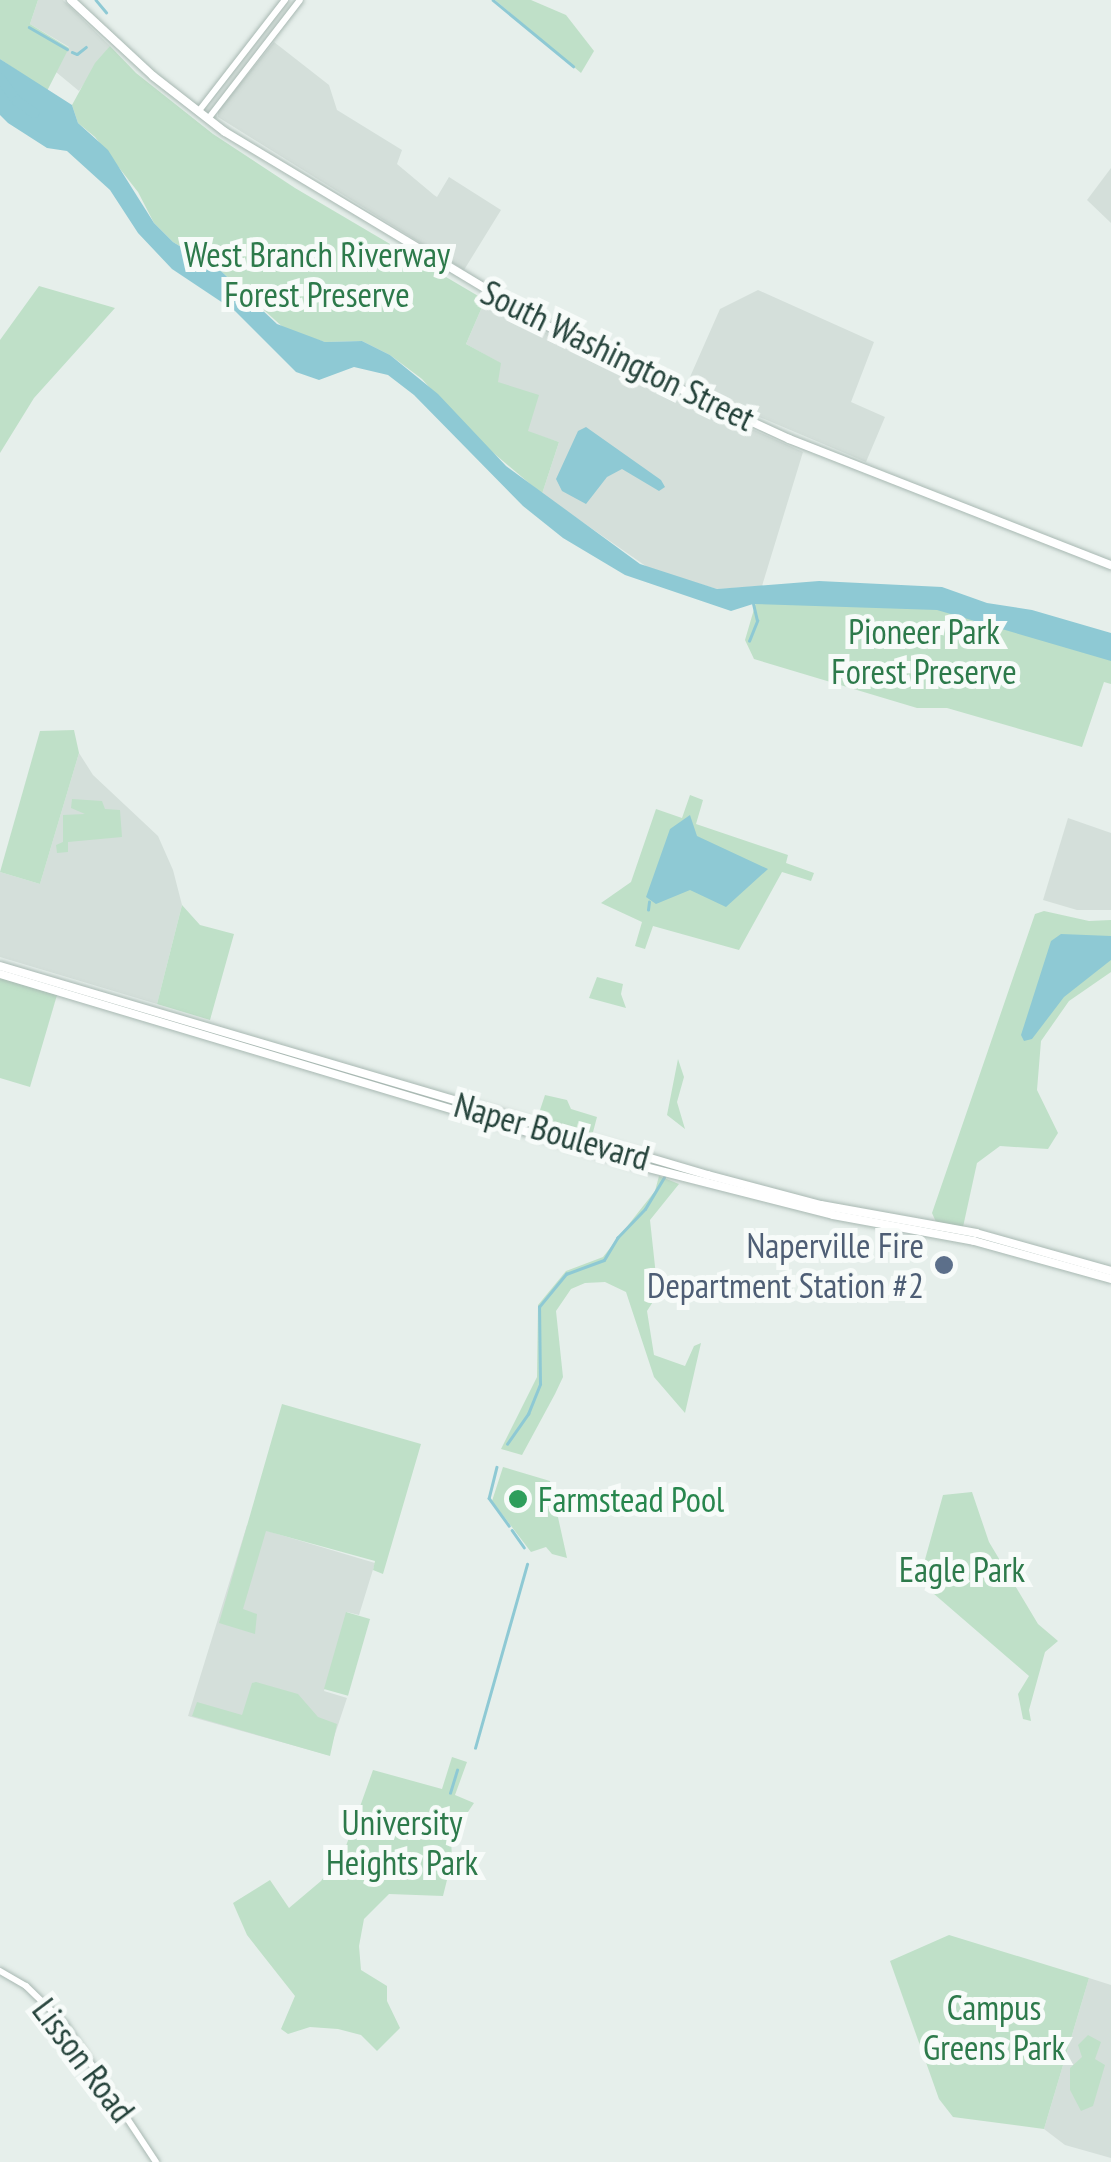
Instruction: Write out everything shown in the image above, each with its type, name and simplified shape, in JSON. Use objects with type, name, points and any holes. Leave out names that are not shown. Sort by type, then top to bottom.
[{"type":"main road","name":"South Washington Street","points":[[71,0],[208,119],[348,209],[585,347],[789,439],[1111,565]]},
{"type":"main road","name":"Naper Boulevard","points":[[0,966],[671,1166],[822,1205],[976,1233],[1111,1275]]},
{"type":"main road","name":"Naper Boulevard","points":[[0,974],[641,1166],[833,1215],[974,1241],[1111,1275]]},
{"type":"street","points":[[198,112],[285,0]]},
{"type":"street","points":[[208,119],[300,0]]},
{"type":"street","name":"Lisson Road","points":[[0,1971],[26,1986],[64,2023],[156,2162]]},
{"type":"shaded area","points":[[38,0],[63,0],[110,46],[79,91],[56,72],[69,47],[30,24]]},
{"type":"shaded area","points":[[274,42],[329,85],[337,110],[402,150],[397,164],[434,195],[437,197],[449,177],[501,210],[464,270],[218,117],[218,111]]},
{"type":"shaded area","points":[[1111,168],[1111,223],[1087,200]]},
{"type":"shaded area","points":[[758,290],[874,342],[851,402],[885,417],[866,462],[686,386],[720,309]]},
{"type":"shaded area","points":[[485,300],[587,355],[803,452],[762,586],[717,589],[650,569],[542,494],[559,442],[528,432],[497,380],[500,363],[466,344]]},
{"type":"shaded area","points":[[79,753],[93,775],[158,836],[173,870],[182,905],[157,1004],[0,957],[0,872],[40,884]]},
{"type":"shaded area","points":[[1068,818],[1111,833],[1111,910],[1077,910],[1043,900]]},
{"type":"shaded area","points":[[247,1525],[375,1563],[359,1615],[347,1612],[324,1691],[347,1698],[328,1755],[188,1716]]},
{"type":"shaded area","points":[[1089,1978],[1111,1985],[1111,2158],[1065,2145],[1044,2129]]},
{"type":"green space","points":[[0,0],[38,0],[30,24],[69,48],[47,91],[0,59]]},
{"type":"green space","points":[[495,0],[531,0],[566,15],[594,51],[581,73]]},
{"type":"green space","name":"West Branch Riverway Forest Preserve","points":[[110,46],[136,73],[213,134],[295,188],[485,300],[466,344],[501,363],[498,382],[539,395],[528,431],[559,442],[542,494],[470,433],[422,379],[390,355],[362,341],[325,342],[286,330],[222,272],[173,242],[154,223],[138,192],[95,137],[78,123],[72,105],[95,63]]},
{"type":"green space","points":[[39,286],[115,308],[34,398],[0,453],[0,340]]},
{"type":"green space","name":"Pioneer Park Forest Preserve","points":[[913,593],[1111,646],[1111,684],[1104,682],[1082,747],[947,708],[917,708],[754,659],[745,640],[757,599]]},
{"type":"green space","points":[[74,730],[79,753],[40,884],[0,872],[40,731]]},
{"type":"green space","points":[[690,795],[703,800],[696,824],[788,855],[786,863],[814,873],[811,881],[782,872],[739,950],[653,926],[645,949],[635,946],[642,922],[601,903],[631,882],[656,809],[682,818]]},
{"type":"green space","points":[[72,799],[102,801],[105,809],[120,810],[122,837],[68,842],[68,852],[57,853],[56,845],[63,842],[63,815],[85,814],[71,808]]},
{"type":"green space","points":[[182,905],[200,925],[234,934],[210,1020],[157,1004]]},
{"type":"green space","points":[[1044,911],[1089,921],[1111,920],[1111,972],[1069,1001],[1041,1041],[1037,1090],[1058,1133],[1048,1149],[1000,1146],[977,1163],[963,1227],[936,1222],[932,1213],[1035,914]]},
{"type":"green space","points":[[597,977],[623,984],[621,994],[626,1008],[589,998]]},
{"type":"green space","points":[[0,978],[57,995],[30,1087],[0,1078]]},
{"type":"green space","points":[[678,1059],[684,1077],[677,1102],[685,1129],[667,1115]]},
{"type":"green space","points":[[545,1095],[567,1100],[571,1109],[597,1117],[592,1136],[537,1119]]},
{"type":"green space","points":[[659,1176],[679,1184],[650,1220],[658,1294],[647,1311],[654,1355],[685,1366],[694,1346],[701,1343],[685,1413],[654,1377],[626,1292],[605,1282],[585,1283],[571,1289],[556,1311],[563,1377],[555,1394],[522,1455],[501,1449],[537,1377],[538,1305],[566,1271],[603,1257],[655,1191]]},
{"type":"green space","points":[[282,1404],[421,1444],[383,1574],[373,1570],[375,1561],[266,1531],[243,1609],[257,1614],[255,1634],[219,1623]]},
{"type":"green space","points":[[503,1467],[550,1481],[567,1558],[552,1554],[546,1547],[531,1552],[492,1501]]},
{"type":"green space","name":"Eagle Park","points":[[972,1492],[989,1542],[1038,1624],[1058,1641],[1045,1652],[1029,1710],[1031,1721],[1023,1719],[1018,1694],[1029,1676],[919,1581],[943,1495]]},
{"type":"green space","points":[[346,1612],[370,1619],[348,1696],[324,1689]]},
{"type":"green space","points":[[252,1683],[298,1694],[318,1717],[337,1724],[330,1756],[192,1716],[197,1702],[242,1715]]},
{"type":"green space","name":"University Heights Park","points":[[452,1757],[467,1762],[455,1795],[474,1803],[451,1837],[452,1860],[443,1896],[389,1894],[364,1919],[359,1946],[361,1970],[387,1986],[387,2001],[400,2028],[377,2051],[361,2035],[338,2029],[310,2027],[288,2034],[281,2029],[295,1996],[247,1935],[233,1903],[270,1880],[289,1908],[321,1881],[346,1846],[373,1770],[442,1789]]},
{"type":"green space","name":"Campus Greens Park","points":[[949,1935],[1089,1978],[1044,2129],[953,2117],[939,2099],[890,1961]]},
{"type":"green space","points":[[1088,2035],[1101,2042],[1095,2059],[1105,2065],[1093,2106],[1081,2111],[1070,2090],[1070,2068],[1082,2057],[1078,2045]]},
{"type":"water","points":[[0,59],[72,105],[78,123],[108,150],[154,223],[173,242],[222,272],[277,324],[325,342],[362,341],[390,355],[438,394],[506,466],[640,564],[717,589],[819,581],[942,587],[987,603],[1032,610],[1111,633],[1111,661],[937,610],[753,604],[731,611],[625,575],[563,538],[523,506],[414,395],[388,375],[354,367],[319,380],[296,372],[235,311],[172,269],[138,233],[110,190],[67,151],[47,148],[0,115]]},
{"type":"water","points":[[586,427],[661,480],[665,487],[659,491],[622,469],[607,477],[586,504],[562,491],[556,479],[578,431]]},
{"type":"water","points":[[690,815],[697,836],[768,869],[726,907],[690,890],[656,904],[646,897],[670,829]]},
{"type":"water","points":[[1061,934],[1111,936],[1111,960],[1064,997],[1032,1039],[1024,1041],[1021,1035],[1051,941]]},
{"type":"waterway","points":[[96,0],[106,12]]},
{"type":"waterway","points":[[493,0],[573,66]]},
{"type":"waterway","points":[[29,27],[67,49]]},
{"type":"waterway","points":[[72,52],[77,54],[86,47]]},
{"type":"waterway","points":[[0,78],[17,101],[34,113]]},
{"type":"waterway","points":[[749,641],[757,621],[753,604]]},
{"type":"waterway","points":[[648,910],[649,902]]},
{"type":"waterway","points":[[507,1444],[528,1414],[540,1384],[539,1307],[566,1274],[604,1260],[617,1238],[645,1209],[664,1177]]},
{"type":"waterway","points":[[497,1467],[489,1498],[509,1526]]},
{"type":"waterway","points":[[512,1530],[524,1547]]},
{"type":"waterway","points":[[475,1748],[527,1564]]},
{"type":"waterway","points":[[450,1793],[457,1770]]},
{"type":"place","name":"Naperville Fire Department Station #2","points":[[944,1265]]},
{"type":"place","name":"Farmstead Pool","points":[[518,1499]]}]
